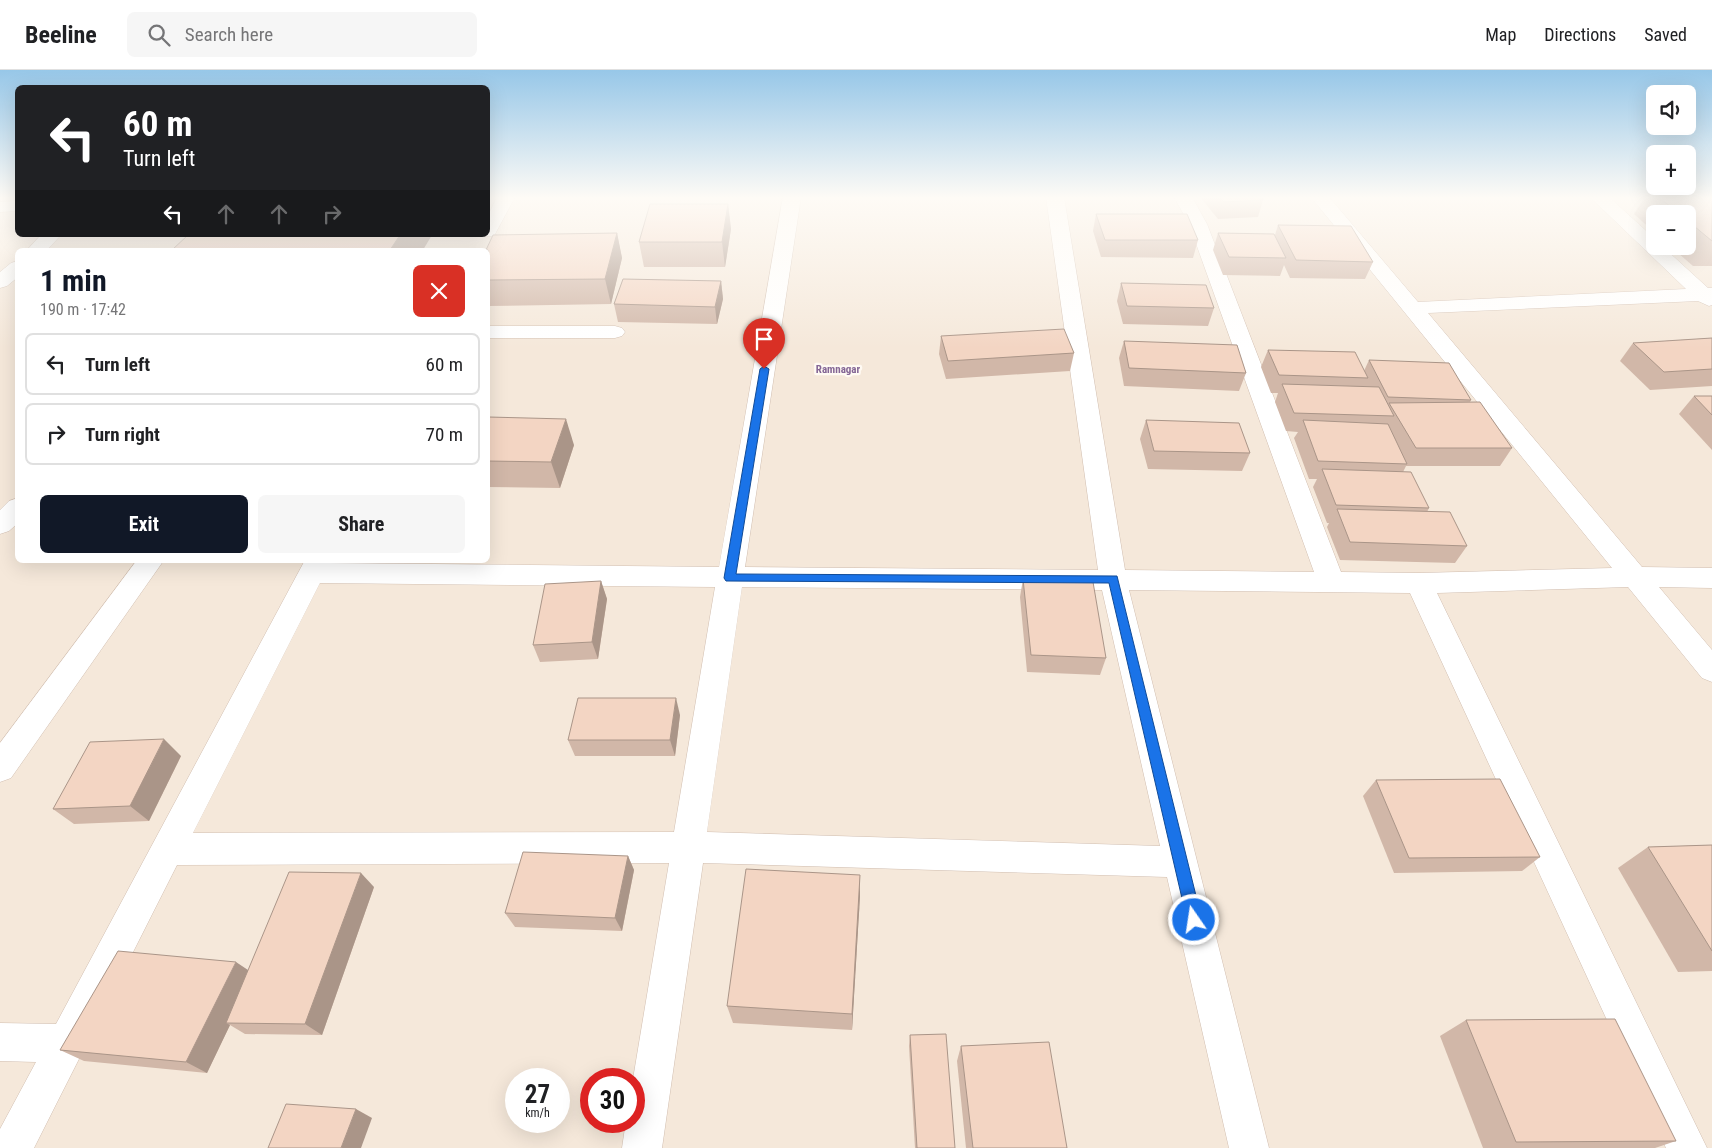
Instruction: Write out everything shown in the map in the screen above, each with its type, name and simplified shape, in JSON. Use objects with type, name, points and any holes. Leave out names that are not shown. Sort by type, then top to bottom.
[{"type":"street","points":[[642,1148],[730,578],[784,247]]},
{"type":"street","points":[[1063,247],[1114,579],[1249,1148]]},
{"type":"street","points":[[1207,247],[1331,582]]},
{"type":"street","points":[[1362,247],[1712,670]]},
{"type":"street","points":[[1654,247],[1709,297]]},
{"type":"street","points":[[0,260],[15,259]]},
{"type":"street","points":[[0,282],[15,270]]},
{"type":"street","points":[[1412,308],[1709,297]]},
{"type":"street","points":[[490,332],[615,332]]},
{"type":"street","points":[[0,525],[15,510]]},
{"type":"street","points":[[0,768],[149,563]]},
{"type":"street","points":[[12,1148],[315,566],[730,578],[1114,579],[1420,583],[1633,577],[1712,578]]},
{"type":"street","points":[[1420,583],[1687,1148]]},
{"type":"street","points":[[168,849],[688,847],[1181,862]]},
{"type":"street","points":[[0,1042],[67,1043]]},
{"type":"shaded area","points":[[0,247],[1646,247],[1646,255],[1696,255],[1696,247],[1712,247],[1712,1148],[0,1148]]},
{"type":"building","points":[[175,247],[392,247],[391,248]]},
{"type":"building","points":[[613,247],[605,279],[490,280],[490,248],[487,248]]},
{"type":"building","points":[[1225,247],[1281,247],[1286,258],[1229,257]]},
{"type":"building","points":[[1289,247],[1364,247],[1373,262],[1296,260]]},
{"type":"building","points":[[623,279],[721,281],[715,307],[614,304]]},
{"type":"building","points":[[1121,283],[1206,285],[1214,308],[1127,306]]},
{"type":"building","points":[[1064,329],[1074,353],[948,361],[941,336]]},
{"type":"building","points":[[1712,338],[1712,369],[1664,372],[1633,343]]},
{"type":"building","points":[[1124,341],[1237,345],[1246,373],[1129,368]]},
{"type":"building","points":[[1268,350],[1355,352],[1368,378],[1279,375]]},
{"type":"building","points":[[1369,360],[1449,363],[1471,400],[1388,397]]},
{"type":"building","points":[[1282,384],[1379,387],[1394,416],[1294,413]]},
{"type":"building","points":[[1694,396],[1712,396],[1712,415]]},
{"type":"building","points":[[1480,402],[1512,448],[1416,448],[1389,403]]},
{"type":"building","points":[[490,417],[566,419],[551,462],[490,461]]},
{"type":"building","points":[[1146,420],[1239,423],[1250,453],[1154,451]]},
{"type":"building","points":[[1303,420],[1388,424],[1407,464],[1318,461]]},
{"type":"building","points":[[1322,469],[1411,472],[1429,508],[1336,505]]},
{"type":"building","points":[[1337,509],[1450,512],[1467,546],[1350,542]]},
{"type":"building","points":[[1023,579],[1093,582],[1106,658],[1031,655]]},
{"type":"building","points":[[601,581],[592,642],[533,645],[545,584]]},
{"type":"building","points":[[578,698],[676,698],[670,740],[568,740]]},
{"type":"building","points":[[164,739],[130,806],[53,809],[90,742]]},
{"type":"building","points":[[1500,779],[1540,857],[1409,858],[1376,780]]},
{"type":"building","points":[[1712,845],[1712,951],[1648,847]]},
{"type":"building","points":[[523,852],[628,856],[615,918],[505,913]]},
{"type":"building","points":[[746,869],[860,875],[852,1014],[727,1006]]},
{"type":"building","points":[[289,872],[361,873],[305,1024],[226,1023]]},
{"type":"building","points":[[118,951],[236,962],[186,1062],[60,1050]]},
{"type":"building","points":[[1615,1019],[1676,1141],[1516,1142],[1466,1020]]},
{"type":"building","points":[[946,1034],[955,1148],[917,1148],[910,1035]]},
{"type":"building","points":[[1049,1042],[1067,1148],[973,1148],[961,1046]]},
{"type":"building","points":[[286,1104],[356,1109],[341,1148],[268,1148]]},
{"type":"district","name":"Ramnagar","points":[[838,369]]},
{"type":"route","points":[[764,369],[730,578],[1114,579],[1194,920]]}]
